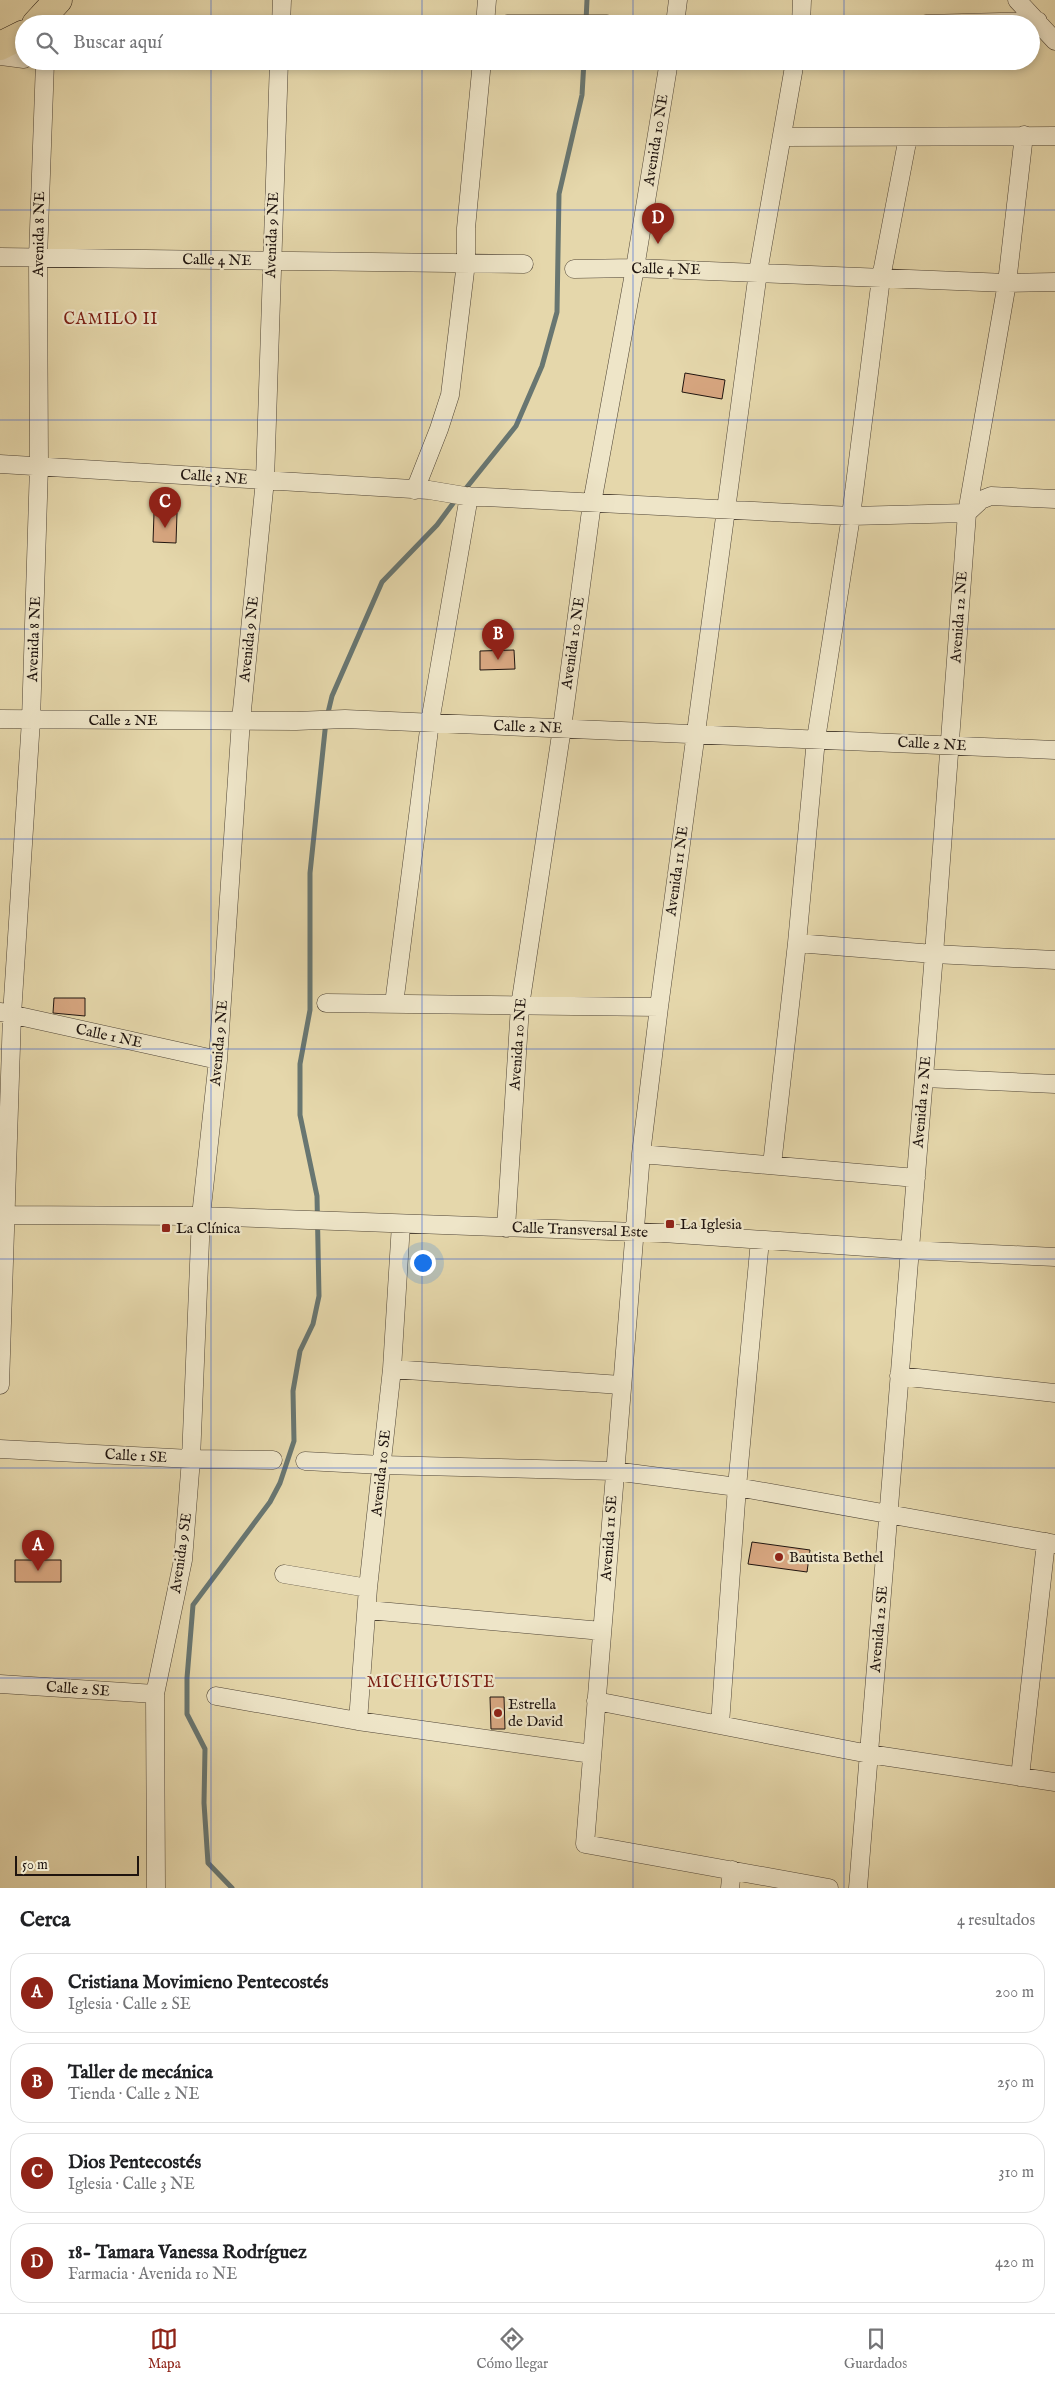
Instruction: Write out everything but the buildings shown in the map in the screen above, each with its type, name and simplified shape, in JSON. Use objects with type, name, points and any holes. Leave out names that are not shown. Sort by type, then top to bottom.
[{"type":"main road","points":[[44,15],[58,0]]},
{"type":"main road","points":[[0,46],[15,38]]},
{"type":"street","points":[[281,15],[282,0]]},
{"type":"street","points":[[486,15],[487,0]]},
{"type":"street","points":[[676,15],[678,0]]},
{"type":"street","points":[[801,15],[802,0]]},
{"type":"street","points":[[1017,0],[1032,15]]},
{"type":"street","points":[[1040,23],[1055,41]]},
{"type":"street","points":[[0,56],[15,58]]},
{"type":"street","name":"Avenida 8 NE","points":[[0,1385],[6,1013],[32,720],[39,466],[38,258],[45,70]]},
{"type":"street","name":"Avenida 9 NE","points":[[201,1216],[218,1060],[241,720],[265,480],[279,70]]},
{"type":"street","points":[[422,490],[450,395],[466,263],[466,228],[481,70]]},
{"type":"street","name":"Avenida 10 NE","points":[[506,1228],[520,1006],[562,728],[592,503],[635,268],[668,70]]},
{"type":"street","points":[[728,510],[758,272],[794,70]]},
{"type":"street","points":[[783,137],[908,137],[1024,134],[1055,136]]},
{"type":"street","name":"Avenida 12 NE","points":[[909,1250],[934,954],[967,512],[1007,283],[1024,134]]},
{"type":"street","points":[[772,1165],[797,943],[816,739],[851,516],[881,278],[908,137]]},
{"type":"street","name":"Calle 4 NE","points":[[0,257],[524,264]]},
{"type":"street","name":"Calle 4 NE","points":[[574,269],[635,268],[1007,283],[1055,282]]},
{"type":"street","name":"Calle 3 NE","points":[[0,464],[422,490],[467,496],[728,510],[851,516],[967,512]]},
{"type":"street","points":[[394,1004],[430,722],[467,496]]},
{"type":"street","points":[[967,512],[981,500],[990,496],[1055,499]]},
{"type":"street","name":"Avenida 11 NE","points":[[633,1232],[659,1007],[728,510]]},
{"type":"street","name":"Calle 2 NE","points":[[0,720],[296,721],[344,718],[1055,750]]},
{"type":"street","points":[[797,943],[934,954],[1055,960]]},
{"type":"street","points":[[326,1003],[659,1007]]},
{"type":"street","name":"Calle 1 NE","points":[[6,1013],[218,1060]]},
{"type":"street","points":[[924,1078],[1055,1084]]},
{"type":"street","points":[[641,1154],[916,1178]]},
{"type":"street","points":[[3,1216],[201,1216]]},
{"type":"street","name":"Calle Transversal Este","points":[[201,1216],[633,1232],[909,1250],[1055,1257]]},
{"type":"street","name":"Avenida 9 SE","points":[[156,1888],[155,1694],[183,1560],[191,1459],[201,1216]]},
{"type":"street","name":"Avenida 10 SE","points":[[358,1721],[368,1610],[368,1588],[392,1369],[402,1224]]},
{"type":"street","name":"Avenida 11 SE","points":[[633,1232],[585,1844],[732,1870]]},
{"type":"street","points":[[720,1724],[737,1486],[760,1240]]},
{"type":"street","name":"Avenida 12 SE","points":[[858,1888],[909,1250]]},
{"type":"street","points":[[392,1369],[621,1385]]},
{"type":"street","points":[[899,1376],[1055,1393]]},
{"type":"street","name":"Calle 1 SE","points":[[0,1449],[191,1459],[273,1460]]},
{"type":"street","points":[[305,1461],[382,1465],[614,1471],[737,1486],[1050,1543],[1020,1777]]},
{"type":"street","points":[[284,1574],[368,1588]]},
{"type":"street","points":[[368,1610],[602,1631]]},
{"type":"street","name":"Calle 2 SE","points":[[0,1684],[155,1694]]},
{"type":"street","points":[[216,1696],[358,1721],[592,1754]]},
{"type":"street","points":[[596,1701],[869,1754],[1055,1782]]},
{"type":"street","points":[[730,1888],[732,1870],[830,1888]]},
{"type":"waterway","points":[[586,15],[587,0]]},
{"type":"waterway","points":[[463,492],[516,426],[542,366],[557,312],[559,194],[582,95],[583,70]]},
{"type":"waterway","points":[[232,1888],[208,1863],[204,1803],[205,1749],[187,1714],[187,1678],[193,1605],[270,1502],[280,1483],[294,1441],[293,1391],[300,1351],[313,1324],[319,1296],[317,1196],[300,1115],[300,1064],[310,1010],[310,873],[326,721],[332,696],[382,582],[437,525],[457,498]]},
{"type":"place","name":"18- Tamara Vanessa Rodríguez","points":[[658,244]]},
{"type":"place","name":"Dios Pentecostés","points":[[165,528]]},
{"type":"place","name":"Taller de mecánica","points":[[498,660]]},
{"type":"place","name":"La Iglesia","points":[[670,1224]]},
{"type":"place","name":"La Clínica","points":[[166,1228]]},
{"type":"place","name":"Bautista Bethel","points":[[779,1557]]},
{"type":"place","name":"Cristiana Movimieno Pentecostés","points":[[38,1571]]},
{"type":"place","name":"Estrella de David","points":[[498,1713]]},
{"type":"district","name":"CAMILO II","points":[[111,320]]},
{"type":"district","name":"MICHIGUISTE","points":[[431,1683]]}]
